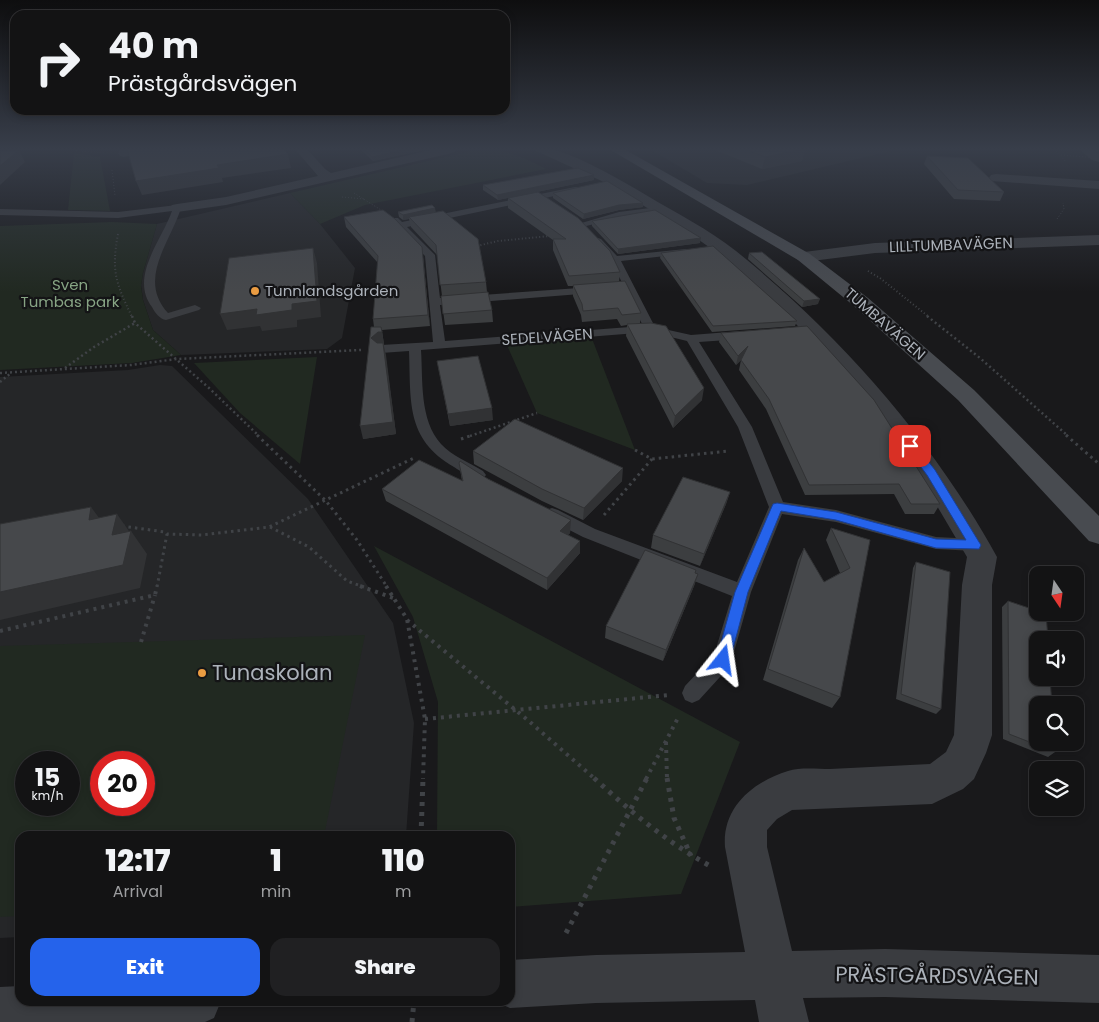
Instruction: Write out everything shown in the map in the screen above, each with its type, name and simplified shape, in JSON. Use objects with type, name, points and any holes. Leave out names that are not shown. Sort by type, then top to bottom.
[{"type":"main road","name":"TUMBAVÄGEN","points":[[699,197],[804,257],[861,302],[966,395],[1099,534]]},
{"type":"street","points":[[177,208],[245,197]]},
{"type":"street","points":[[635,197],[659,209],[704,249],[729,254],[803,330],[872,393],[931,473],[982,557],[977,585],[973,736],[967,757],[952,776],[932,784],[790,790],[772,798],[754,814],[746,831],[747,852],[754,888],[784,1022]]},
{"type":"street","name":"LILLTUMBAVÄGEN","points":[[804,257],[875,248],[1099,240]]},
{"type":"street","name":"PRÄSTGÅRDSVÄGEN","points":[[515,984],[596,979],[885,974],[1099,979]]},
{"type":"street","points":[[0,1012],[107,1006]]},
{"type":"lane","points":[[401,224],[538,197]]},
{"type":"lane","points":[[542,197],[549,202]]},
{"type":"lane","points":[[0,212],[118,215],[177,208],[149,274],[150,287],[153,301],[166,317],[195,308]]},
{"type":"lane","points":[[650,329],[648,319],[618,288],[615,260],[581,225],[619,215],[659,209]]},
{"type":"lane","points":[[383,212],[401,224],[430,255],[439,345]]},
{"type":"lane","points":[[615,260],[704,249]]},
{"type":"lane","points":[[436,302],[618,288]]},
{"type":"lane","name":"SEDELVÄGEN","points":[[381,349],[650,329],[691,339]]},
{"type":"lane","points":[[692,693],[723,660],[742,592],[777,507],[752,449],[745,426],[691,339],[756,334]]},
{"type":"lane","points":[[415,346],[418,394],[423,426],[436,448],[488,481]]},
{"type":"lane","points":[[538,507],[589,533],[742,592]]},
{"type":"lane","points":[[777,507],[836,516],[936,543],[975,545]]},
{"type":"path","points":[[115,197],[118,233],[114,256],[118,285],[135,323],[177,360],[326,501],[357,540],[407,619],[630,809],[691,857],[754,888]]},
{"type":"path","points":[[359,197],[383,212]]},
{"type":"path","points":[[430,255],[498,241],[522,240],[581,225]]},
{"type":"path","points":[[836,253],[880,278],[980,358],[1099,464]]},
{"type":"path","points":[[64,369],[94,347],[135,323]]},
{"type":"path","points":[[1,372],[381,349]]},
{"type":"path","points":[[0,382],[12,372]]},
{"type":"path","points":[[115,525],[165,532],[167,534],[202,535],[269,527],[436,448],[536,414]]},
{"type":"path","points":[[635,450],[652,458],[752,449]]},
{"type":"path","points":[[589,533],[652,458]]},
{"type":"path","points":[[269,527],[309,547],[347,581],[394,599]]},
{"type":"path","points":[[141,642],[155,595],[167,534]]},
{"type":"path","points":[[0,631],[155,595]]},
{"type":"path","points":[[407,619],[425,719],[421,831]]},
{"type":"path","points":[[425,719],[692,693]]},
{"type":"path","points":[[566,933],[692,693]]},
{"type":"path","points":[[666,741],[668,785],[672,812],[691,857]]},
{"type":"path","points":[[412,1022],[414,1006]]},
{"type":"shaded area","points":[[274,197],[294,197],[320,224],[355,268],[342,338],[327,349],[181,355],[153,330],[143,300],[141,285],[143,273],[157,224]]},
{"type":"shaded area","name":"Tunaskolan","points":[[160,365],[172,366],[308,499],[393,623],[414,723],[406,831],[15,831],[15,937],[0,938],[0,377],[128,370]]},
{"type":"green space","points":[[69,197],[107,197],[110,211],[68,210]]},
{"type":"green space","points":[[294,197],[407,197],[365,205],[320,224]]},
{"type":"green space","name":"Sven Tumbas park","points":[[112,222],[157,224],[143,273],[141,286],[143,300],[153,330],[181,355],[132,363],[0,370],[0,226]]},
{"type":"green space","points":[[591,336],[635,450],[537,413],[506,343]]},
{"type":"green space","points":[[317,357],[300,464],[240,413],[194,363]]},
{"type":"green space","points":[[374,546],[740,742],[681,894],[515,907],[515,831],[437,831],[438,702],[413,617]]},
{"type":"green space","points":[[365,635],[325,831],[15,831],[15,916],[0,917],[0,646]]},
{"type":"building","points":[[545,197],[578,218],[610,251],[620,272],[569,276],[553,239],[566,239],[508,198]]},
{"type":"building","points":[[558,197],[633,197],[643,203],[619,205],[584,214]]},
{"type":"building","points":[[432,205],[435,208],[403,215],[398,212]]},
{"type":"building","points":[[383,210],[395,219],[422,247],[428,315],[373,319],[378,256],[344,217]]},
{"type":"building","points":[[655,210],[701,238],[618,249],[592,221]]},
{"type":"building","points":[[443,211],[478,239],[486,282],[440,285],[436,245],[409,217]]},
{"type":"building","points":[[713,246],[797,321],[713,326],[661,253]]},
{"type":"building","points":[[313,248],[317,301],[292,304],[292,310],[256,315],[257,309],[220,314],[229,258]]},
{"type":"building","points":[[762,252],[820,299],[804,301],[749,253]]},
{"type":"building","points":[[625,281],[641,313],[622,315],[618,308],[583,311],[582,304],[573,285]]},
{"type":"building","points":[[488,292],[492,310],[443,314],[441,296]]},
{"type":"building","points":[[651,323],[666,326],[704,388],[675,416],[627,324]]},
{"type":"building","points":[[807,326],[874,400],[940,504],[911,504],[899,484],[809,485],[769,399],[741,360],[748,346],[738,356],[721,333]]},
{"type":"building","points":[[371,327],[381,327],[382,332],[378,332],[371,338],[377,343],[383,343],[393,422],[360,426]]},
{"type":"building","points":[[478,356],[492,408],[448,414],[437,361]]},
{"type":"building","points":[[515,419],[623,468],[584,508],[542,489],[473,451]]},
{"type":"building","points":[[419,460],[463,481],[460,461],[488,479],[571,520],[560,531],[580,541],[547,578],[382,489]]},
{"type":"building","points":[[683,477],[730,492],[704,554],[653,535]]},
{"type":"building","points":[[91,507],[89,520],[117,514],[112,535],[131,531],[123,565],[0,592],[0,524]]},
{"type":"building","points":[[831,528],[870,540],[840,697],[768,669],[804,548],[824,582],[850,568]]},
{"type":"building","points":[[645,550],[696,570],[695,573],[698,574],[666,650],[606,626]]},
{"type":"building","points":[[916,562],[950,572],[941,709],[901,694]]},
{"type":"building","points":[[1008,601],[1029,608],[1029,621],[1047,621],[1047,631],[1029,631],[1029,686],[1051,686],[1051,696],[1029,696],[1029,742],[1009,734]]},
{"type":"place","name":"Tunnlandsgården","points":[[255,291]]},
{"type":"place","name":"Tunaskolan","points":[[202,673]]},
{"type":"route","points":[[723,660],[742,592],[777,507],[836,516],[936,543],[975,545],[931,473],[910,446]]}]
